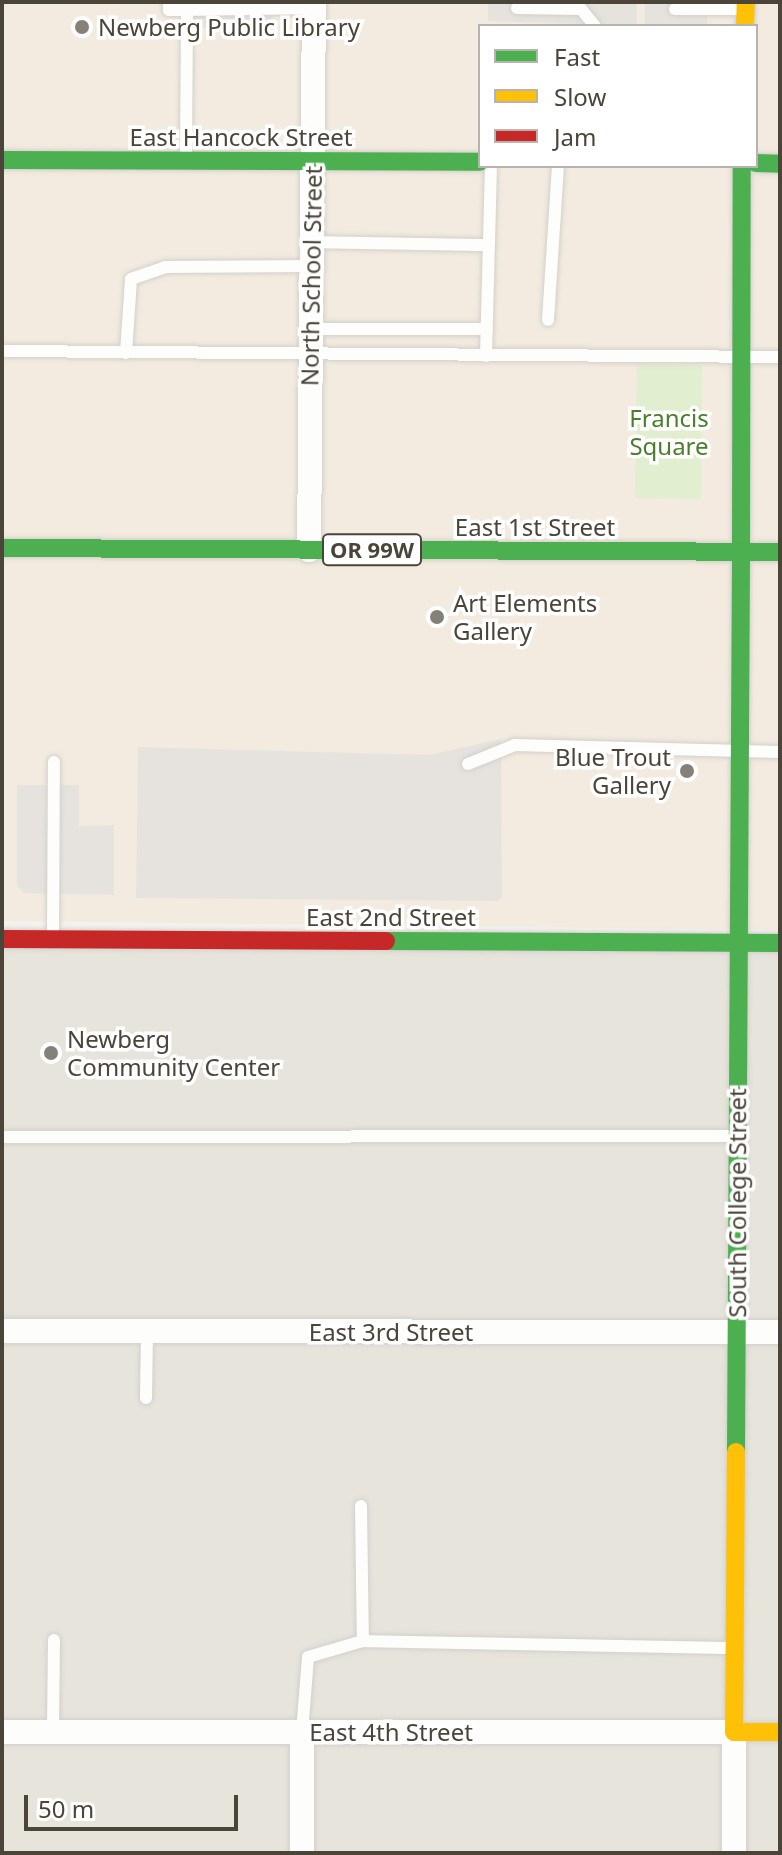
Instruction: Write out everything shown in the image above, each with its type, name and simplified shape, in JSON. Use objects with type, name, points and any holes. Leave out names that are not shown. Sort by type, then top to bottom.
[{"type":"street","name":"North School Street","points":[[309,550],[314,5]]},
{"type":"street","name":"East Hancock Street","points":[[2,160],[478,162]]},
{"type":"street","points":[[758,163],[780,164]]},
{"type":"street","name":"South College Street","points":[[734,1853],[742,168]]},
{"type":"street","name":"East 1st Street","points":[[2,548],[780,552]]},
{"type":"street","name":"East 2nd Street","points":[[2,939],[780,943]]},
{"type":"street","name":"East 3rd Street","points":[[2,1331],[780,1332]]},
{"type":"street","name":"East 4th Street","points":[[2,1732],[780,1732]]},
{"type":"street","points":[[302,1732],[302,1853]]},
{"type":"lane","points":[[169,2],[169,10],[314,5]]},
{"type":"lane","points":[[517,8],[581,9],[593,24]]},
{"type":"lane","points":[[675,9],[746,12]]},
{"type":"lane","points":[[185,161],[187,10]]},
{"type":"lane","points":[[486,356],[491,168]]},
{"type":"lane","points":[[548,320],[558,168]]},
{"type":"lane","points":[[126,353],[131,279],[165,267],[311,254],[489,245]]},
{"type":"lane","points":[[311,329],[487,329]]},
{"type":"lane","points":[[2,351],[780,357]]},
{"type":"lane","points":[[468,764],[515,745],[739,748],[780,752]]},
{"type":"lane","points":[[53,939],[54,762]]},
{"type":"lane","points":[[2,1137],[737,1136]]},
{"type":"lane","points":[[146,1398],[147,1332]]},
{"type":"lane","points":[[361,1506],[363,1641]]},
{"type":"lane","points":[[53,1732],[54,1640]]},
{"type":"lane","points":[[302,1732],[308,1657],[363,1641],[735,1648]]},
{"type":"shaded area","points":[[2,2],[780,2],[780,930],[2,921]]},
{"type":"shaded area","points":[[182,2],[272,2],[272,28],[181,28]]},
{"type":"shaded area","points":[[488,2],[637,2],[637,24],[488,21]]},
{"type":"shaded area","points":[[645,2],[707,2],[707,24],[645,24]]},
{"type":"shaded area","points":[[501,739],[502,898],[497,901],[136,898],[138,747],[429,755]]},
{"type":"shaded area","points":[[17,785],[79,785],[79,826],[114,825],[114,895],[24,893],[17,885]]},
{"type":"shaded area","points":[[2,939],[780,941],[780,1853],[2,1853]]},
{"type":"green space","name":"Francis Square","points":[[637,364],[702,365],[701,499],[635,498]]},
{"type":"traffic: fast","points":[[2,160],[478,162]]},
{"type":"traffic: fast","points":[[758,163],[780,164]]},
{"type":"traffic: fast","points":[[741,552],[742,168]]},
{"type":"traffic: fast","points":[[2,548],[780,552]]},
{"type":"traffic: fast","points":[[736,1452],[741,552]]},
{"type":"traffic: fast","points":[[386,941],[780,943]]},
{"type":"traffic: slow","points":[[745,24],[746,2]]},
{"type":"traffic: slow","points":[[736,1452],[734,1732],[780,1732]]},
{"type":"traffic: jam","points":[[2,939],[386,941]]},
{"type":"place","name":"Newberg Public Library","points":[[82,27]]},
{"type":"place","name":"Art Elements Gallery","points":[[437,617]]},
{"type":"place","name":"Blue Trout Gallery","points":[[687,771]]},
{"type":"place","name":"Newberg Community Center","points":[[51,1053]]}]
